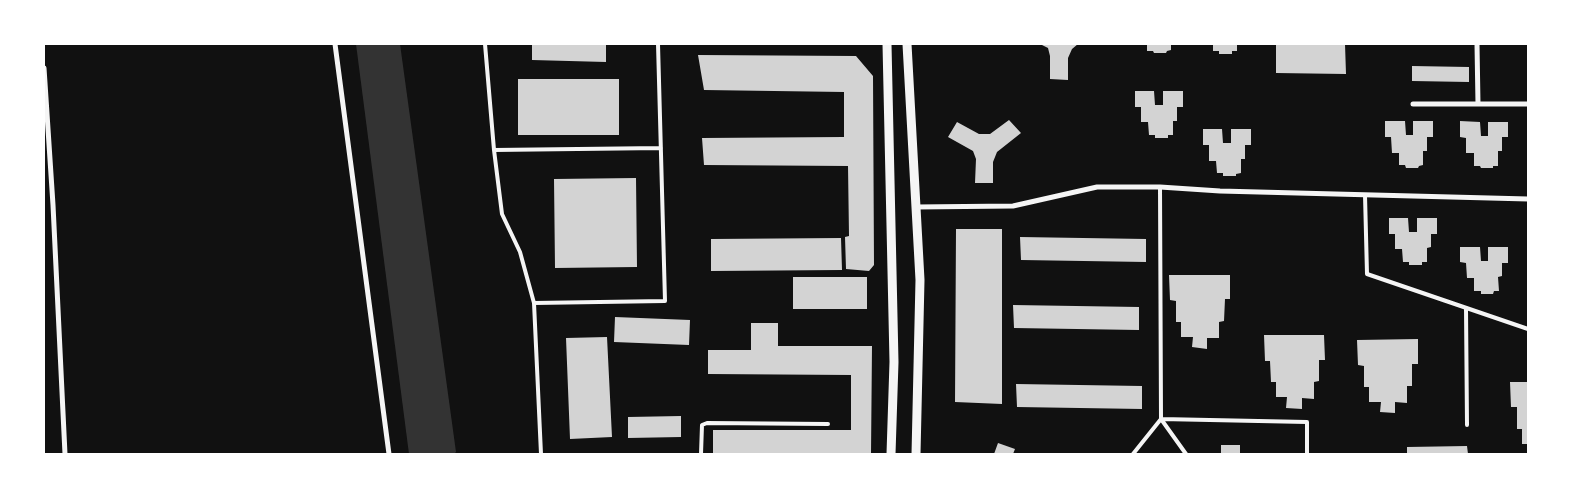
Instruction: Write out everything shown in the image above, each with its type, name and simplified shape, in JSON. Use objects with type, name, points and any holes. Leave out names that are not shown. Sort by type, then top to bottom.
[{"type":"street","points":[[335,44],[390,454]]},
{"type":"street","points":[[887,44],[894,362],[891,454]]},
{"type":"street","points":[[908,44],[920,306],[916,454]]},
{"type":"street","points":[[1477,44],[1478,104]]},
{"type":"street","points":[[44,68],[53,205],[64,454]]},
{"type":"street","points":[[1413,104],[1528,104]]},
{"type":"street","points":[[916,207],[1013,206],[1097,187],[1160,187],[1220,191],[1528,199]]},
{"type":"lane","points":[[485,44],[494,150],[502,214],[520,252],[534,303],[542,454]]},
{"type":"lane","points":[[534,303],[665,301],[658,44]]},
{"type":"lane","points":[[494,150],[661,148]]},
{"type":"lane","points":[[1160,187],[1161,419],[1186,454]]},
{"type":"lane","points":[[1365,194],[1367,274],[1528,329]]},
{"type":"lane","points":[[1466,308],[1468,425]]},
{"type":"lane","points":[[1133,454],[1161,419]]},
{"type":"lane","points":[[1161,419],[1307,422],[1307,454]]},
{"type":"lane","points":[[701,454],[702,425],[706,423],[828,424]]},
{"type":"shaded area","points":[[356,44],[400,44],[456,452],[454,454],[409,454]]},
{"type":"building","points":[[532,44],[606,44],[606,62],[532,60]]},
{"type":"building","points":[[1040,44],[1078,44],[1072,49],[1068,58],[1068,80],[1050,79],[1048,48]]},
{"type":"building","points":[[1147,44],[1171,44],[1171,50],[1166,53],[1154,53],[1153,51],[1147,51]]},
{"type":"building","points":[[1213,44],[1237,44],[1237,51],[1232,51],[1232,54],[1219,54],[1219,51],[1213,51]]},
{"type":"building","points":[[1276,44],[1345,44],[1346,74],[1276,73]]},
{"type":"building","points":[[698,55],[856,56],[873,76],[874,265],[869,271],[846,269],[845,237],[849,236],[848,166],[704,165],[702,138],[844,137],[844,92],[704,90]]},
{"type":"building","points":[[1412,66],[1469,67],[1469,82],[1412,81]]},
{"type":"building","points":[[518,79],[619,79],[619,135],[518,135]]},
{"type":"building","points":[[1135,91],[1154,91],[1155,105],[1163,105],[1163,91],[1183,91],[1183,107],[1177,107],[1177,121],[1173,121],[1173,135],[1168,135],[1168,138],[1155,138],[1155,135],[1149,135],[1148,122],[1141,122],[1141,107],[1135,107]]},
{"type":"building","points":[[1009,120],[1021,133],[997,152],[993,162],[993,183],[975,183],[976,159],[973,151],[948,137],[957,122],[979,134],[990,134]]},
{"type":"building","points":[[1385,121],[1405,121],[1406,135],[1413,135],[1413,121],[1433,121],[1433,137],[1427,137],[1427,151],[1423,151],[1423,165],[1418,168],[1406,168],[1405,165],[1399,165],[1399,153],[1392,153],[1391,137],[1385,137]]},
{"type":"building","points":[[1460,121],[1480,122],[1481,136],[1488,136],[1488,122],[1508,122],[1508,137],[1502,137],[1502,151],[1498,151],[1498,166],[1481,168],[1480,166],[1474,166],[1474,153],[1466,153],[1466,138],[1460,137]]},
{"type":"building","points":[[1203,129],[1222,129],[1223,143],[1231,143],[1231,129],[1251,129],[1251,145],[1245,145],[1245,159],[1241,159],[1241,173],[1236,174],[1236,176],[1223,176],[1223,173],[1217,173],[1216,161],[1209,161],[1209,145],[1203,145]]},
{"type":"building","points":[[636,178],[637,267],[555,268],[554,179]]},
{"type":"building","points":[[1389,218],[1408,218],[1409,232],[1417,232],[1417,218],[1437,218],[1437,234],[1431,234],[1431,247],[1427,248],[1427,262],[1422,262],[1422,265],[1409,265],[1409,262],[1403,262],[1402,249],[1395,249],[1395,234],[1389,234]]},
{"type":"building","points":[[956,229],[1002,229],[1002,404],[955,402]]},
{"type":"building","points":[[1020,237],[1146,239],[1146,262],[1021,260]]},
{"type":"building","points":[[841,238],[842,270],[711,271],[711,239]]},
{"type":"building","points":[[1460,247],[1480,247],[1481,261],[1488,261],[1488,247],[1508,247],[1508,263],[1502,263],[1502,276],[1498,277],[1499,291],[1494,291],[1493,294],[1481,294],[1481,291],[1474,291],[1474,278],[1467,278],[1466,263],[1460,262]]},
{"type":"building","points":[[1169,275],[1230,275],[1230,299],[1225,299],[1224,321],[1219,322],[1219,338],[1207,338],[1207,349],[1192,347],[1193,337],[1181,337],[1181,322],[1176,322],[1176,301],[1170,300]]},
{"type":"building","points":[[793,277],[867,277],[867,309],[793,309]]},
{"type":"building","points":[[1013,305],[1139,307],[1139,330],[1014,328]]},
{"type":"building","points":[[615,317],[690,320],[689,345],[614,342]]},
{"type":"building","points":[[751,323],[778,323],[778,346],[872,346],[871,454],[713,454],[713,430],[851,430],[851,375],[708,374],[708,350],[751,350]]},
{"type":"building","points":[[1264,335],[1324,335],[1325,360],[1319,360],[1319,381],[1314,382],[1314,399],[1302,398],[1302,409],[1286,408],[1287,397],[1276,397],[1276,382],[1271,382],[1270,361],[1265,361]]},
{"type":"building","points":[[607,337],[612,437],[570,439],[566,338]]},
{"type":"building","points":[[1418,339],[1418,364],[1412,364],[1412,386],[1407,386],[1407,403],[1395,402],[1395,413],[1380,412],[1381,402],[1369,402],[1369,387],[1364,387],[1364,366],[1358,365],[1357,340]]},
{"type":"building","points":[[1510,382],[1528,382],[1528,444],[1522,444],[1522,429],[1517,429],[1517,407],[1511,407]]},
{"type":"building","points":[[1016,384],[1142,386],[1142,409],[1017,407]]},
{"type":"building","points":[[681,416],[681,437],[628,438],[628,417]]},
{"type":"building","points":[[998,443],[1015,449],[1013,454],[994,454]]},
{"type":"building","points":[[1221,445],[1240,445],[1240,454],[1221,454]]},
{"type":"building","points":[[1467,446],[1468,454],[1407,454],[1407,447]]}]
